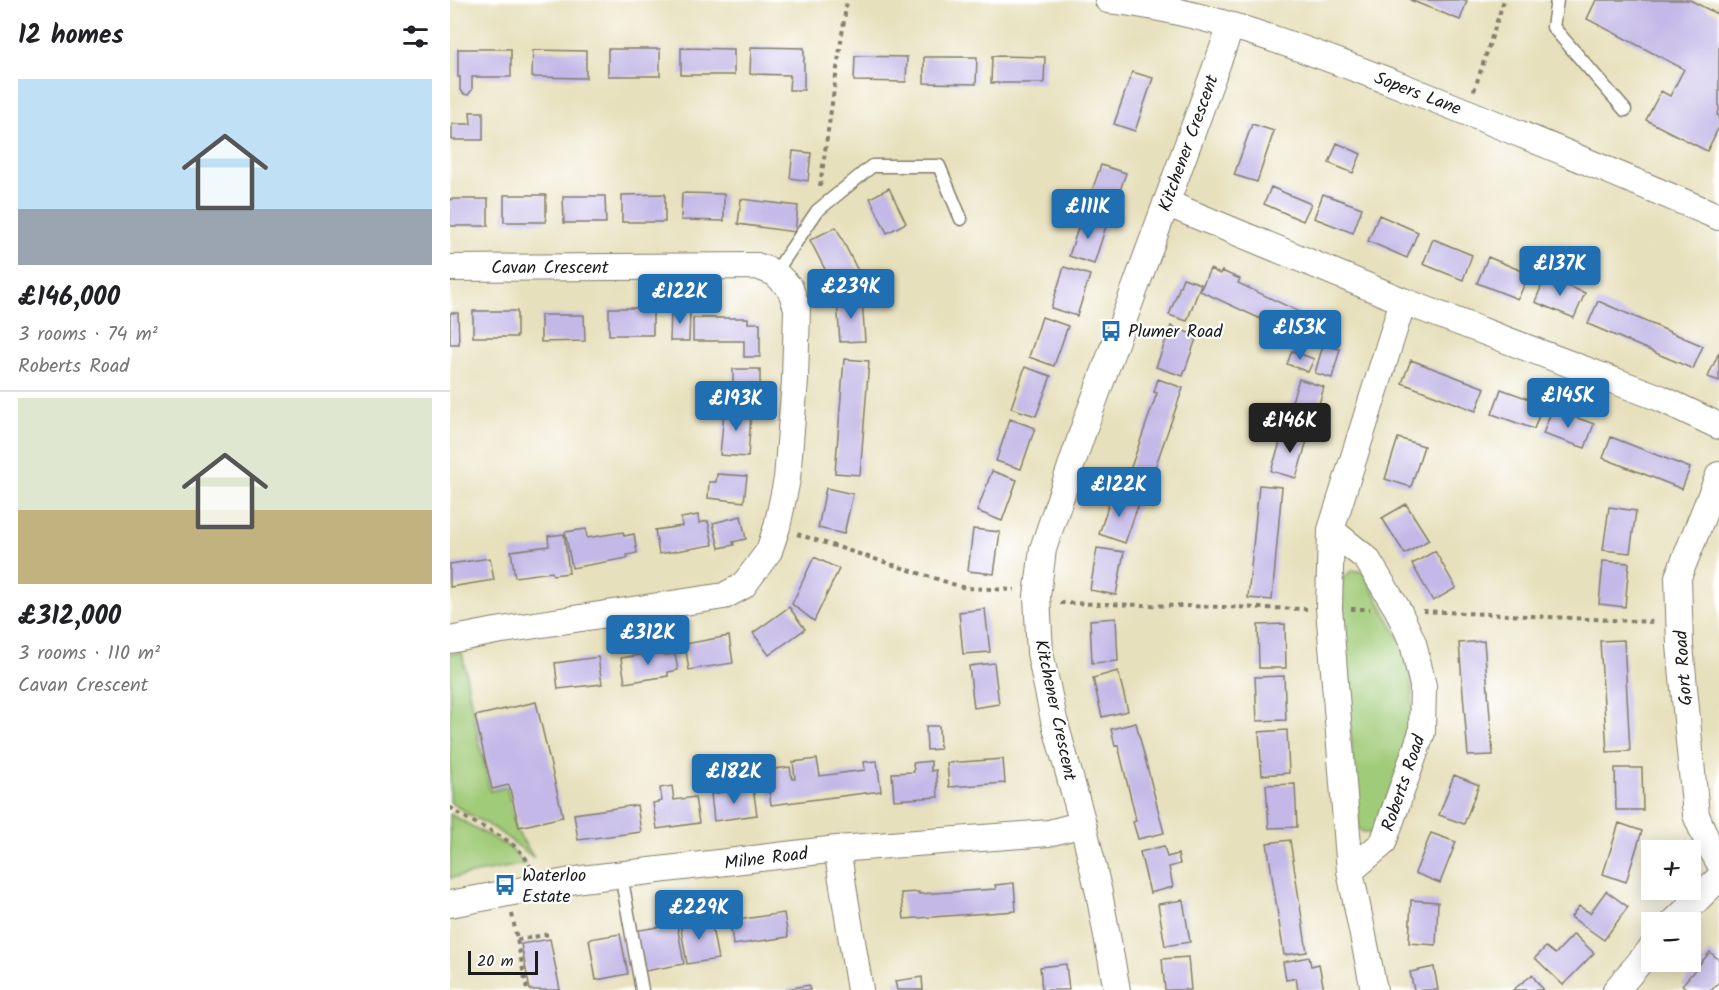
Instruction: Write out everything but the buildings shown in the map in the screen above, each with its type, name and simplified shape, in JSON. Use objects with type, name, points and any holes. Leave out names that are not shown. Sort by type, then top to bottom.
[{"type":"street","name":"Sopers Lane","points":[[1108,0],[1136,3],[1230,26],[1299,47],[1468,112],[1719,217]]},
{"type":"street","name":"Kitchener Crescent","points":[[1117,990],[1099,893],[1083,824],[1054,720],[1040,653],[1037,596],[1043,549],[1085,425],[1230,26]]},
{"type":"street","points":[[1166,202],[1403,301],[1660,398],[1719,426]]},
{"type":"street","name":"Cavan Crescent","points":[[450,268],[757,266],[775,273]]},
{"type":"street","points":[[450,640],[724,596],[743,586],[769,551],[777,527],[787,480],[795,380],[797,308],[790,288],[775,273]]},
{"type":"street","points":[[1374,990],[1350,871],[1329,608],[1331,530],[1403,301]]},
{"type":"street","name":"Gort Road","points":[[1719,475],[1678,578],[1696,815],[1707,842],[1719,862]]},
{"type":"street","name":"Roberts Road","points":[[1331,530],[1367,559],[1398,610],[1413,643],[1424,686],[1422,732],[1383,843],[1350,871]]},
{"type":"street","name":"Milne Road","points":[[450,904],[582,879],[837,849],[1049,832],[1083,824]]},
{"type":"street","points":[[837,849],[860,990]]},
{"type":"street","points":[[1684,912],[1719,878]]},
{"type":"street","points":[[1617,990],[1641,961]]},
{"type":"lane","points":[[1557,0],[1553,27],[1625,111]]},
{"type":"lane","points":[[775,273],[817,212],[872,166],[939,166],[961,219]]},
{"type":"lane","points":[[621,875],[642,990]]},
{"type":"path","points":[[817,212],[847,0]]},
{"type":"path","points":[[1468,112],[1504,0]]},
{"type":"path","points":[[777,527],[964,588],[1014,590],[1056,603],[1398,610],[1680,623]]},
{"type":"path","points":[[450,807],[459,815],[491,831],[519,850],[530,864],[533,888]]},
{"type":"path","points":[[508,893],[527,990]]},
{"type":"path","points":[[517,940],[549,934]]},
{"type":"green space","points":[[1353,570],[1363,572],[1406,651],[1411,678],[1414,731],[1374,833],[1363,832],[1358,828],[1341,591],[1342,579]]},
{"type":"green space","points":[[462,652],[490,791],[507,787],[516,830],[534,858],[494,828],[450,802],[450,654]]},
{"type":"green space","points":[[450,814],[509,847],[525,864],[450,878]]},
{"type":"place","name":"Plumer Road","points":[[1111,331]]},
{"type":"place","name":"Waterloo Estate","points":[[505,885]]}]
